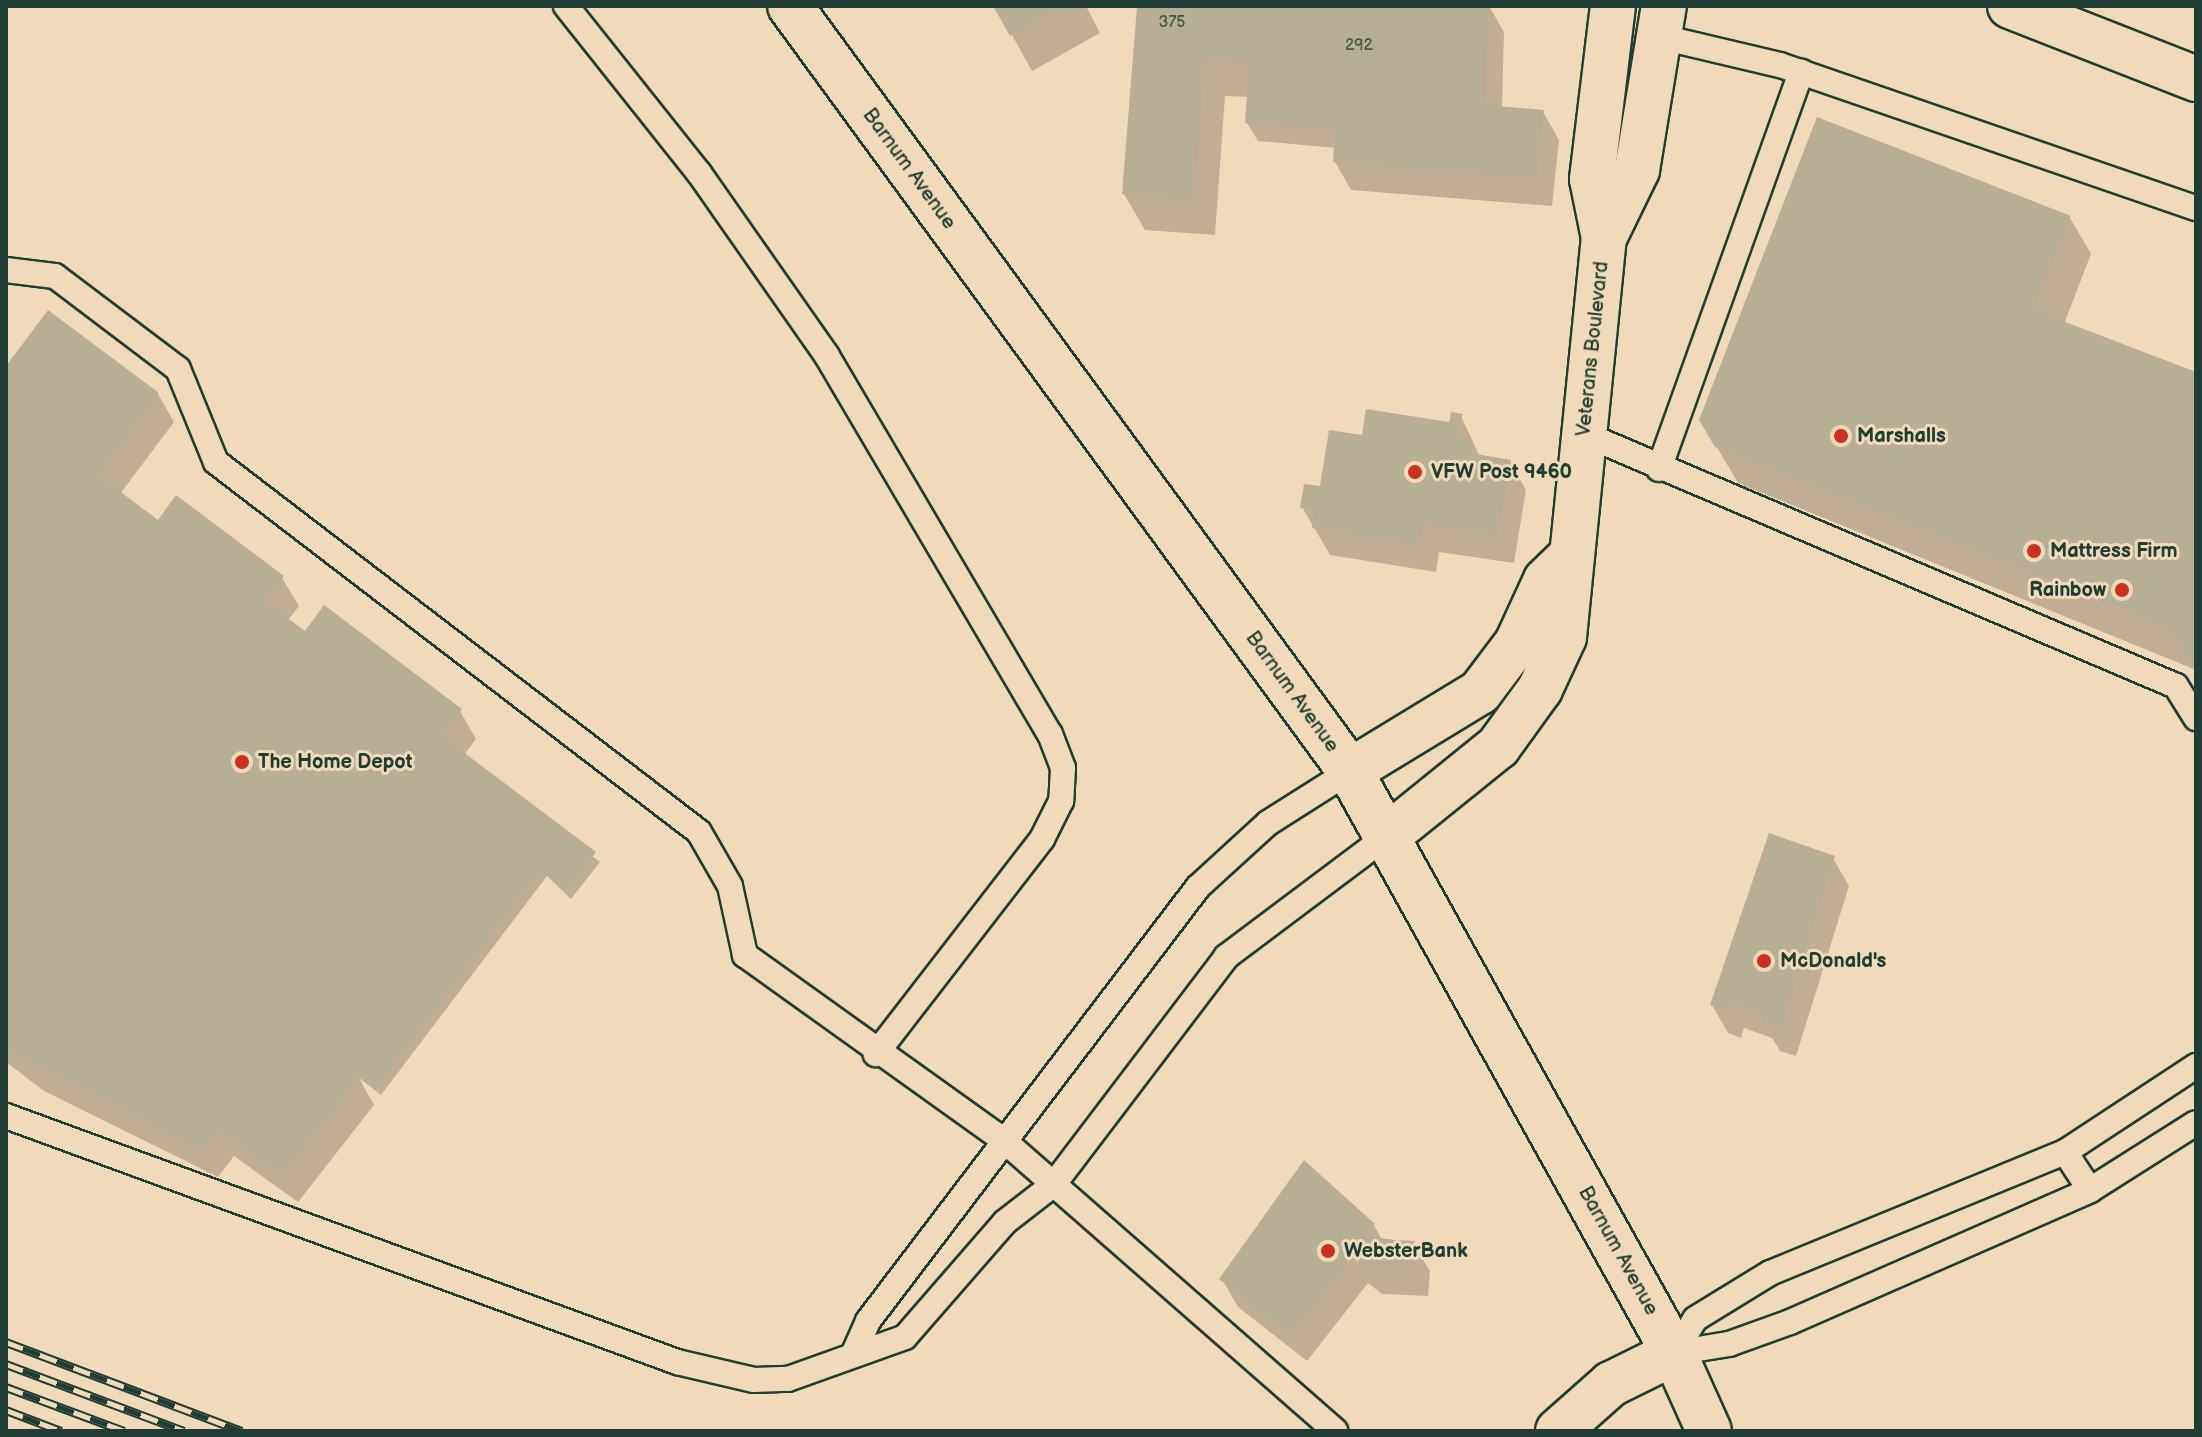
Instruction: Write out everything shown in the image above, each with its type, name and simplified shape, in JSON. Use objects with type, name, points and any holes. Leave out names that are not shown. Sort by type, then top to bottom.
[{"type":"main road","name":"Barnum Avenue","points":[[790,6],[1350,771],[1390,834],[1674,1353],[1709,1431]]},
{"type":"main road","name":"Veterans Boulevard","points":[[1390,834],[1472,773],[1540,689],[1567,625],[1604,238],[1592,179],[1613,6]]},
{"type":"main road","points":[[2010,6],[2196,79]]},
{"type":"main road","name":"Veterans Boulevard","points":[[1604,238],[1637,170],[1660,21]]},
{"type":"main road","points":[[1350,771],[1480,692],[1517,643],[1546,580],[1572,555]]},
{"type":"main road","points":[[1558,1431],[1611,1384],[1674,1353]]},
{"type":"lane","points":[[566,6],[699,173],[843,380],[1063,768],[1061,801],[1042,839],[876,1054]]},
{"type":"lane","points":[[1660,21],[2196,208]]},
{"type":"lane","points":[[1659,469],[1801,72]]},
{"type":"lane","points":[[6,270],[55,276],[178,369],[216,462],[699,832],[730,886],[745,955],[876,1054],[1002,1139],[1335,1431]]},
{"type":"lane","points":[[1584,434],[1659,469],[2176,686],[2196,718]]},
{"type":"lane","points":[[853,1355],[868,1321],[1002,1139],[1198,887],[1268,823],[1350,771]]},
{"type":"lane","points":[[6,1116],[677,1362],[754,1380],[788,1379],[905,1337],[1005,1222],[1054,1184],[1226,957],[1390,834]]},
{"type":"lane","points":[[1674,1353],[1695,1319],[1770,1273],[2065,1152],[2196,1066]]},
{"type":"lane","points":[[1674,1353],[1729,1344],[1790,1322],[2090,1190],[2196,1123]]},
{"type":"lane","points":[[2065,1152],[2090,1190]]},
{"type":"building","points":[[993,6],[1063,6],[1010,36]]},
{"type":"building","points":[[1137,6],[1488,6],[1486,105],[1544,110],[1537,178],[1333,162],[1335,130],[1245,123],[1249,63],[1205,60],[1195,200],[1122,194]]},
{"type":"building","points":[[1817,117],[2071,216],[2034,310],[2196,372],[2196,671],[2170,629],[1715,447],[1699,420]]},
{"type":"building","name":"The Home Depot","points":[[48,310],[159,393],[98,475],[158,520],[176,495],[284,576],[265,601],[305,631],[324,605],[462,709],[442,736],[596,852],[565,891],[541,869],[376,1088],[360,1076],[282,1175],[218,1129],[202,1150],[6,1048],[6,366]]},
{"type":"building","name":"VFW Post 9460","points":[[1366,409],[1449,422],[1451,412],[1463,414],[1456,436],[1472,439],[1470,453],[1511,460],[1498,536],[1424,525],[1420,545],[1312,528],[1314,510],[1300,508],[1304,484],[1320,486],[1329,430],[1362,435]]},
{"type":"building","name":"McDonald's","points":[[1769,833],[1835,856],[1781,1030],[1761,1023],[1765,1014],[1729,1001],[1725,1011],[1710,1005]]},
{"type":"building","name":"WebsterBank","points":[[1304,1160],[1375,1224],[1368,1234],[1375,1239],[1415,1241],[1413,1268],[1365,1267],[1352,1257],[1291,1335],[1219,1279]]},
{"type":"railway","points":[[6,1342],[242,1431]]},
{"type":"railway","points":[[6,1364],[184,1431]]},
{"type":"railway","points":[[6,1387],[124,1431]]},
{"type":"railway","points":[[6,1410],[61,1431]]},
{"type":"place","name":"Marshalls","points":[[1841,436]]},
{"type":"place","name":"VFW Post 9460","points":[[1415,472]]},
{"type":"place","name":"Mattress Firm","points":[[2034,551]]},
{"type":"place","name":"Rainbow","points":[[2122,590]]},
{"type":"place","name":"The Home Depot","points":[[242,762]]},
{"type":"place","name":"McDonald's","points":[[1764,961]]},
{"type":"place","name":"WebsterBank","points":[[1328,1251]]}]
